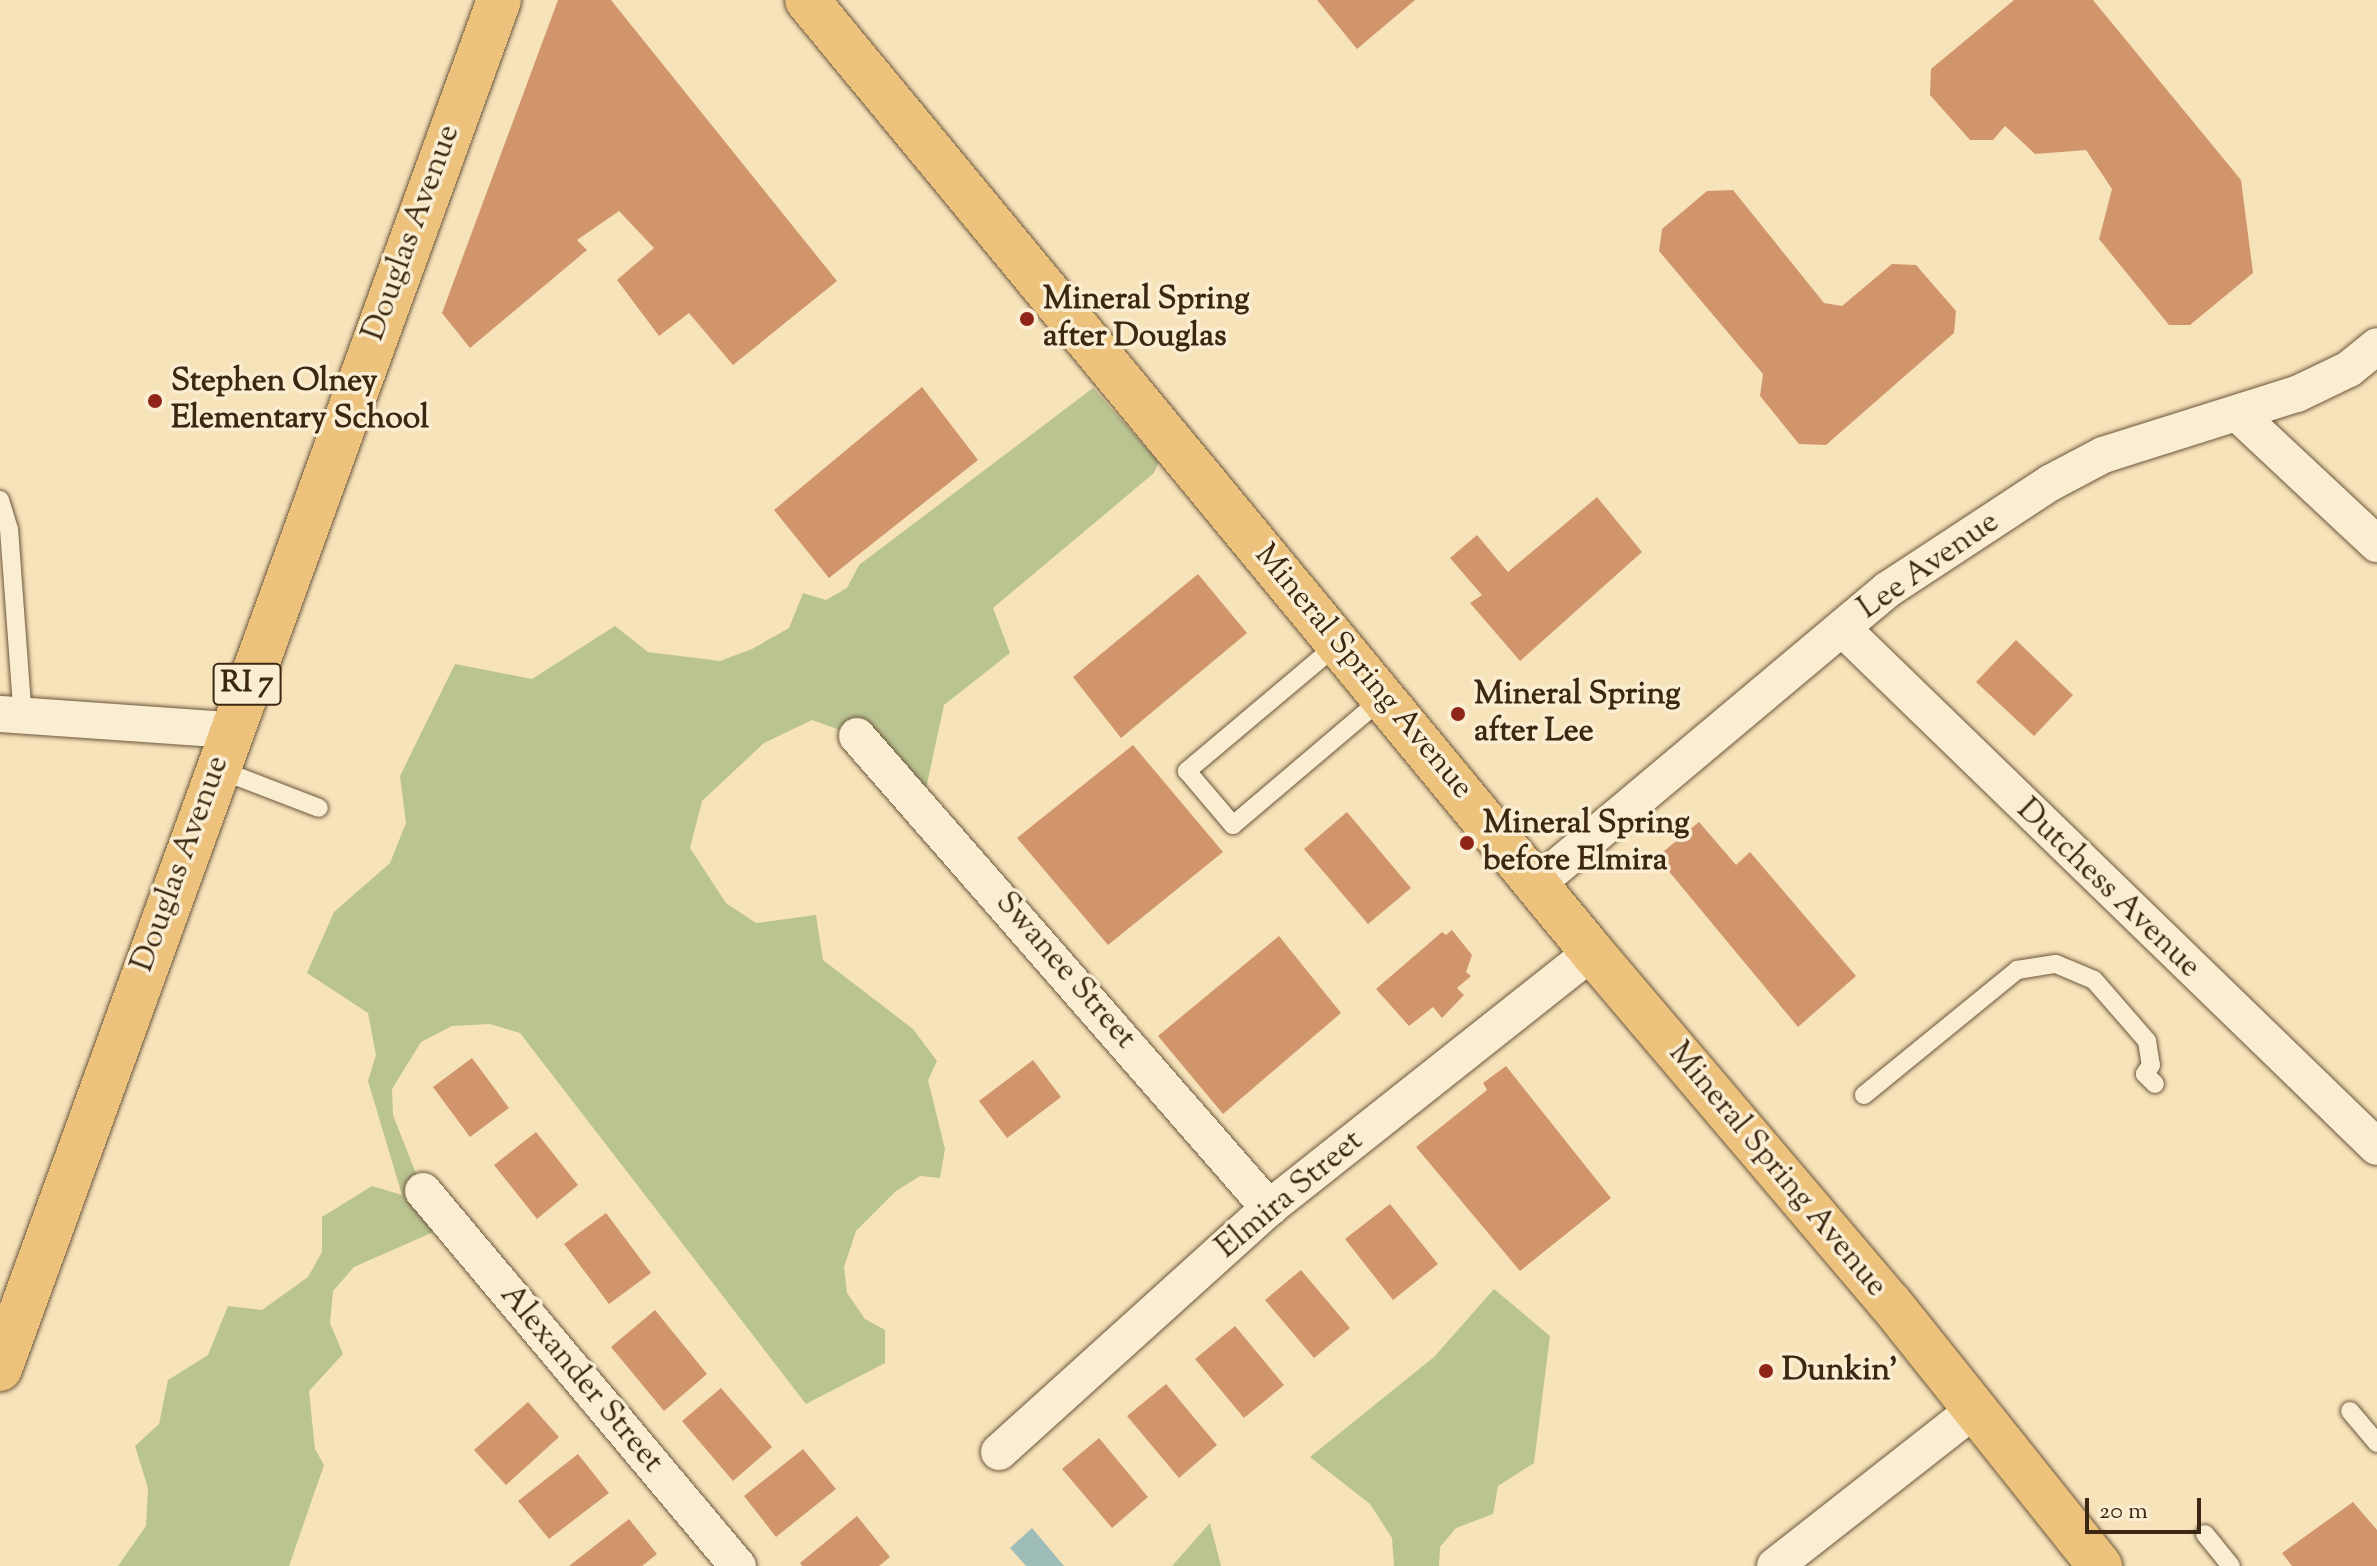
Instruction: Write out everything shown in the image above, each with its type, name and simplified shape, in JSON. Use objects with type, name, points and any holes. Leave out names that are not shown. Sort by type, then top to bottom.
[{"type":"main road","name":"Douglas Avenue","points":[[0,1369],[223,749],[499,0]]},
{"type":"main road","name":"Mineral Spring Avenue","points":[[807,0],[2100,1566]]},
{"type":"street","name":"Lee Avenue","points":[[1538,883],[1887,590],[2103,455],[2239,415],[2349,369],[2377,346]]},
{"type":"street","points":[[2239,415],[2377,544]]},
{"type":"street","name":"Dutchess Avenue","points":[[1842,628],[2377,1147]]},
{"type":"street","points":[[12,716],[223,749]]},
{"type":"street","name":"Swanee Street","points":[[857,736],[1269,1208]]},
{"type":"street","name":"Elmira Street","points":[[999,1452],[1269,1208],[1592,952]]},
{"type":"street","name":"Alexander Street","points":[[423,1191],[738,1566]]},
{"type":"street","points":[[1775,1566],[1974,1410]]},
{"type":"lane","points":[[0,500],[9,529],[7,603],[12,716]]},
{"type":"lane","points":[[1339,643],[1187,771],[1233,825],[1384,697]]},
{"type":"lane","points":[[223,749],[319,808]]},
{"type":"lane","points":[[1864,1095],[2017,970],[2056,964],[2094,980],[2147,1041],[2151,1065],[2145,1074],[2155,1084]]},
{"type":"lane","points":[[2350,1411],[2377,1443]]},
{"type":"lane","points":[[2205,1534],[2231,1566]]},
{"type":"green space","points":[[1093,388],[1159,462],[1154,473],[993,608],[1010,653],[944,705],[926,789],[857,736],[812,720],[764,743],[702,801],[690,848],[726,903],[756,923],[816,915],[823,960],[913,1029],[937,1061],[928,1080],[945,1149],[940,1178],[920,1176],[896,1191],[856,1231],[844,1267],[847,1293],[865,1319],[885,1330],[885,1363],[806,1404],[520,1033],[490,1024],[452,1026],[421,1042],[392,1089],[393,1115],[438,1230],[354,1267],[333,1291],[330,1323],[343,1354],[309,1391],[315,1449],[324,1465],[289,1566],[118,1566],[146,1526],[148,1488],[135,1446],[159,1424],[168,1380],[208,1355],[228,1306],[262,1310],[308,1277],[322,1252],[322,1217],[372,1186],[402,1195],[368,1081],[376,1055],[368,1013],[307,973],[334,912],[390,863],[406,823],[400,776],[455,664],[532,679],[615,626],[648,652],[720,661],[752,649],[789,628],[803,593],[826,600],[847,588],[859,565]]},
{"type":"green space","points":[[1494,1289],[1550,1336],[1534,1463],[1498,1486],[1493,1514],[1456,1528],[1440,1547],[1439,1566],[1394,1566],[1392,1538],[1370,1504],[1310,1457],[1434,1357]]},
{"type":"green space","points":[[1210,1523],[1221,1566],[1172,1566]]},
{"type":"water","points":[[1032,1528],[1064,1566],[1026,1566],[1010,1548]]},
{"type":"building","points":[[558,0],[611,0],[837,281],[733,365],[689,313],[659,336],[617,280],[654,248],[619,211],[577,240],[587,250],[470,348],[442,313]]},
{"type":"building","points":[[1317,0],[1415,0],[1357,49]]},
{"type":"building","points":[[2014,0],[2093,0],[2241,180],[2253,273],[2190,325],[2169,325],[2099,239],[2112,189],[2086,150],[2035,154],[2005,126],[1993,140],[1970,140],[1930,95],[1931,69]]},
{"type":"building","points":[[1733,190],[1824,303],[1842,306],[1892,264],[1916,265],[1956,311],[1954,333],[1826,445],[1799,444],[1760,396],[1763,374],[1659,251],[1662,229],[1707,191]]},
{"type":"building","points":[[922,387],[978,460],[829,578],[774,510]]},
{"type":"building","points":[[1597,497],[1642,552],[1520,661],[1470,603],[1482,595],[1450,558],[1477,535],[1508,572]]},
{"type":"building","points":[[1198,574],[1247,633],[1121,738],[1073,677]]},
{"type":"building","points":[[2016,640],[2073,695],[2034,736],[1976,682]]},
{"type":"building","points":[[1133,745],[1223,852],[1108,945],[1017,838]]},
{"type":"building","points":[[1347,812],[1411,888],[1368,924],[1304,849]]},
{"type":"building","points":[[1699,822],[1736,865],[1750,852],[1856,976],[1798,1027],[1657,857]]},
{"type":"building","points":[[1452,930],[1472,955],[1466,972],[1471,976],[1457,988],[1464,995],[1442,1018],[1433,1007],[1409,1026],[1376,989],[1442,932],[1446,935]]},
{"type":"building","points":[[1279,936],[1341,1013],[1223,1114],[1158,1036]]},
{"type":"building","points":[[472,1058],[509,1108],[470,1137],[433,1087]]},
{"type":"building","points":[[1033,1060],[1061,1097],[1007,1138],[979,1101]]},
{"type":"building","points":[[1506,1066],[1611,1198],[1520,1271],[1416,1147],[1487,1090],[1483,1083]]},
{"type":"building","points":[[536,1132],[578,1185],[537,1219],[494,1165]]},
{"type":"building","points":[[1390,1204],[1438,1264],[1393,1300],[1345,1239]]},
{"type":"building","points":[[606,1213],[651,1273],[609,1304],[564,1244]]},
{"type":"building","points":[[1301,1270],[1350,1328],[1314,1358],[1265,1300]]},
{"type":"building","points":[[655,1310],[707,1374],[664,1411],[611,1347]]},
{"type":"building","points":[[1235,1326],[1284,1385],[1244,1418],[1195,1359]]},
{"type":"building","points":[[1166,1384],[1217,1445],[1179,1478],[1127,1416]]},
{"type":"building","points":[[721,1388],[772,1447],[733,1481],[682,1421]]},
{"type":"building","points":[[528,1402],[559,1437],[506,1485],[474,1450]]},
{"type":"building","points":[[1099,1438],[1148,1497],[1112,1528],[1062,1469]]},
{"type":"building","points":[[803,1449],[836,1489],[776,1537],[744,1496]]},
{"type":"building","points":[[578,1454],[609,1493],[549,1539],[518,1501]]},
{"type":"building","points":[[2353,1502],[2377,1530],[2377,1566],[2292,1566],[2282,1553]]},
{"type":"building","points":[[857,1516],[890,1557],[879,1566],[802,1566],[800,1563]]},
{"type":"building","points":[[629,1519],[657,1554],[642,1566],[569,1566]]},
{"type":"place","name":"Mineral Spring after Douglas","points":[[1027,319]]},
{"type":"place","name":"Stephen Olney Elementary School","points":[[155,401]]},
{"type":"place","name":"Mineral Spring after Lee","points":[[1458,714]]},
{"type":"place","name":"Mineral Spring before Elmira","points":[[1467,843]]},
{"type":"place","name":"Dunkin'","points":[[1766,1371]]}]
